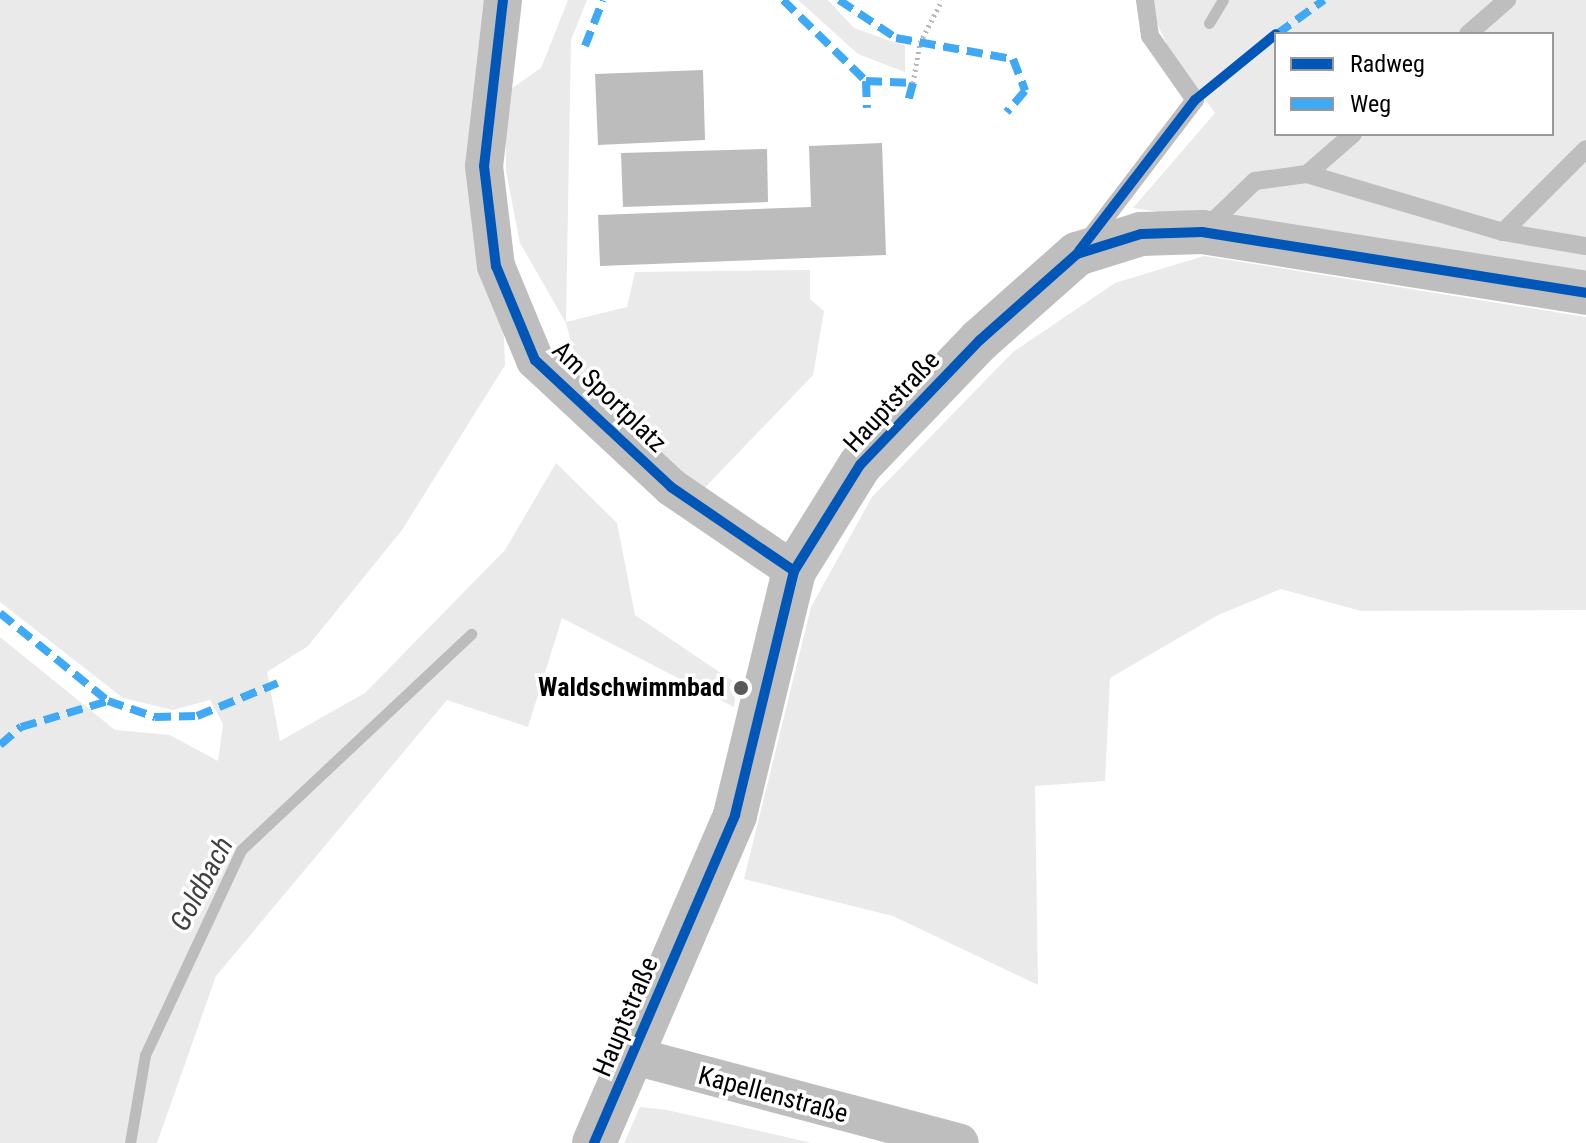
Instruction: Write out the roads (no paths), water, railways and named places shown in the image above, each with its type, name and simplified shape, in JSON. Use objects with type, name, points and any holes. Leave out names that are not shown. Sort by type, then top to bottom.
[{"type":"street","name":"Am Sportplatz","points":[[503,0],[484,166],[496,266],[535,360],[671,487],[794,571]]},
{"type":"street","name":"Hauptstraße","points":[[594,1143],[735,815],[794,571],[860,465],[980,340],[1077,254],[1141,234],[1202,232],[1586,293]]},
{"type":"street","name":"Kapellenstraße","points":[[634,1056],[960,1143]]},
{"type":"lane","points":[[1077,254],[1195,100],[1150,36],[1145,0]]},
{"type":"lane","points":[[1470,32],[1507,0]]},
{"type":"lane","points":[[1307,174],[1351,136]]},
{"type":"lane","points":[[1503,232],[1586,149]]},
{"type":"lane","points":[[1202,232],[1255,181],[1307,174],[1503,232],[1586,246]]},
{"type":"waterway","points":[[1209,23],[1223,0]]},
{"type":"waterway","name":"Goldbach","points":[[130,1143],[145,1055],[241,850],[471,634]]},
{"type":"place","name":"Waldschwimmbad","points":[[741,688]]}]
